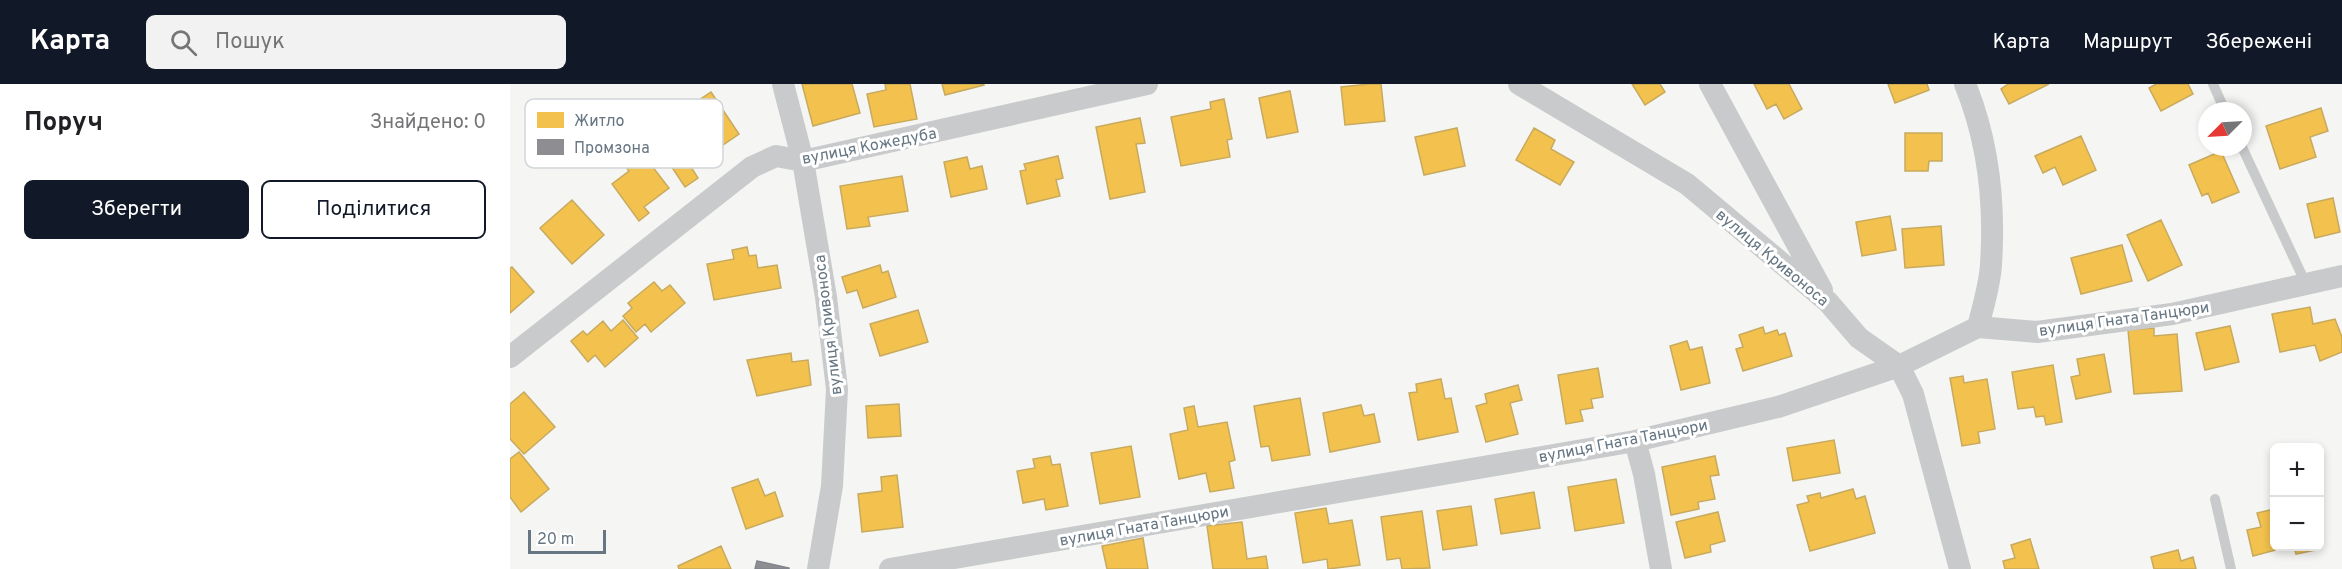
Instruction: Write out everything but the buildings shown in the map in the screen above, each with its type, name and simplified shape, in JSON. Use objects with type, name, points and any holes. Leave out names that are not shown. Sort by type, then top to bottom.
[{"type":"street","name":"вулиця Кривоноса","points":[[783,84],[803,161],[826,297],[837,389],[832,486],[818,569]]},
{"type":"street","name":"вулиця Кожедуба","points":[[510,357],[752,167],[776,156],[803,161],[1147,84]]},
{"type":"street","name":"вулиця Кривоноса","points":[[1519,84],[1687,184],[1828,302],[1859,338],[1899,366],[1913,394],[1960,569]]},
{"type":"street","points":[[1710,84],[1828,302]]},
{"type":"street","points":[[1965,84],[1978,116],[1992,200],[1991,266],[1978,327]]},
{"type":"street","name":"вулиця Гната Танцюри","points":[[890,569],[1635,441],[1778,407],[1899,366],[1978,327],[2037,332],[2172,314],[2342,276]]},
{"type":"street","points":[[1635,441],[1644,474],[1661,569]]},
{"type":"lane","points":[[2213,84],[2221,102]]},
{"type":"lane","points":[[2246,156],[2307,284]]},
{"type":"lane","points":[[2215,499],[2231,569]]}]
